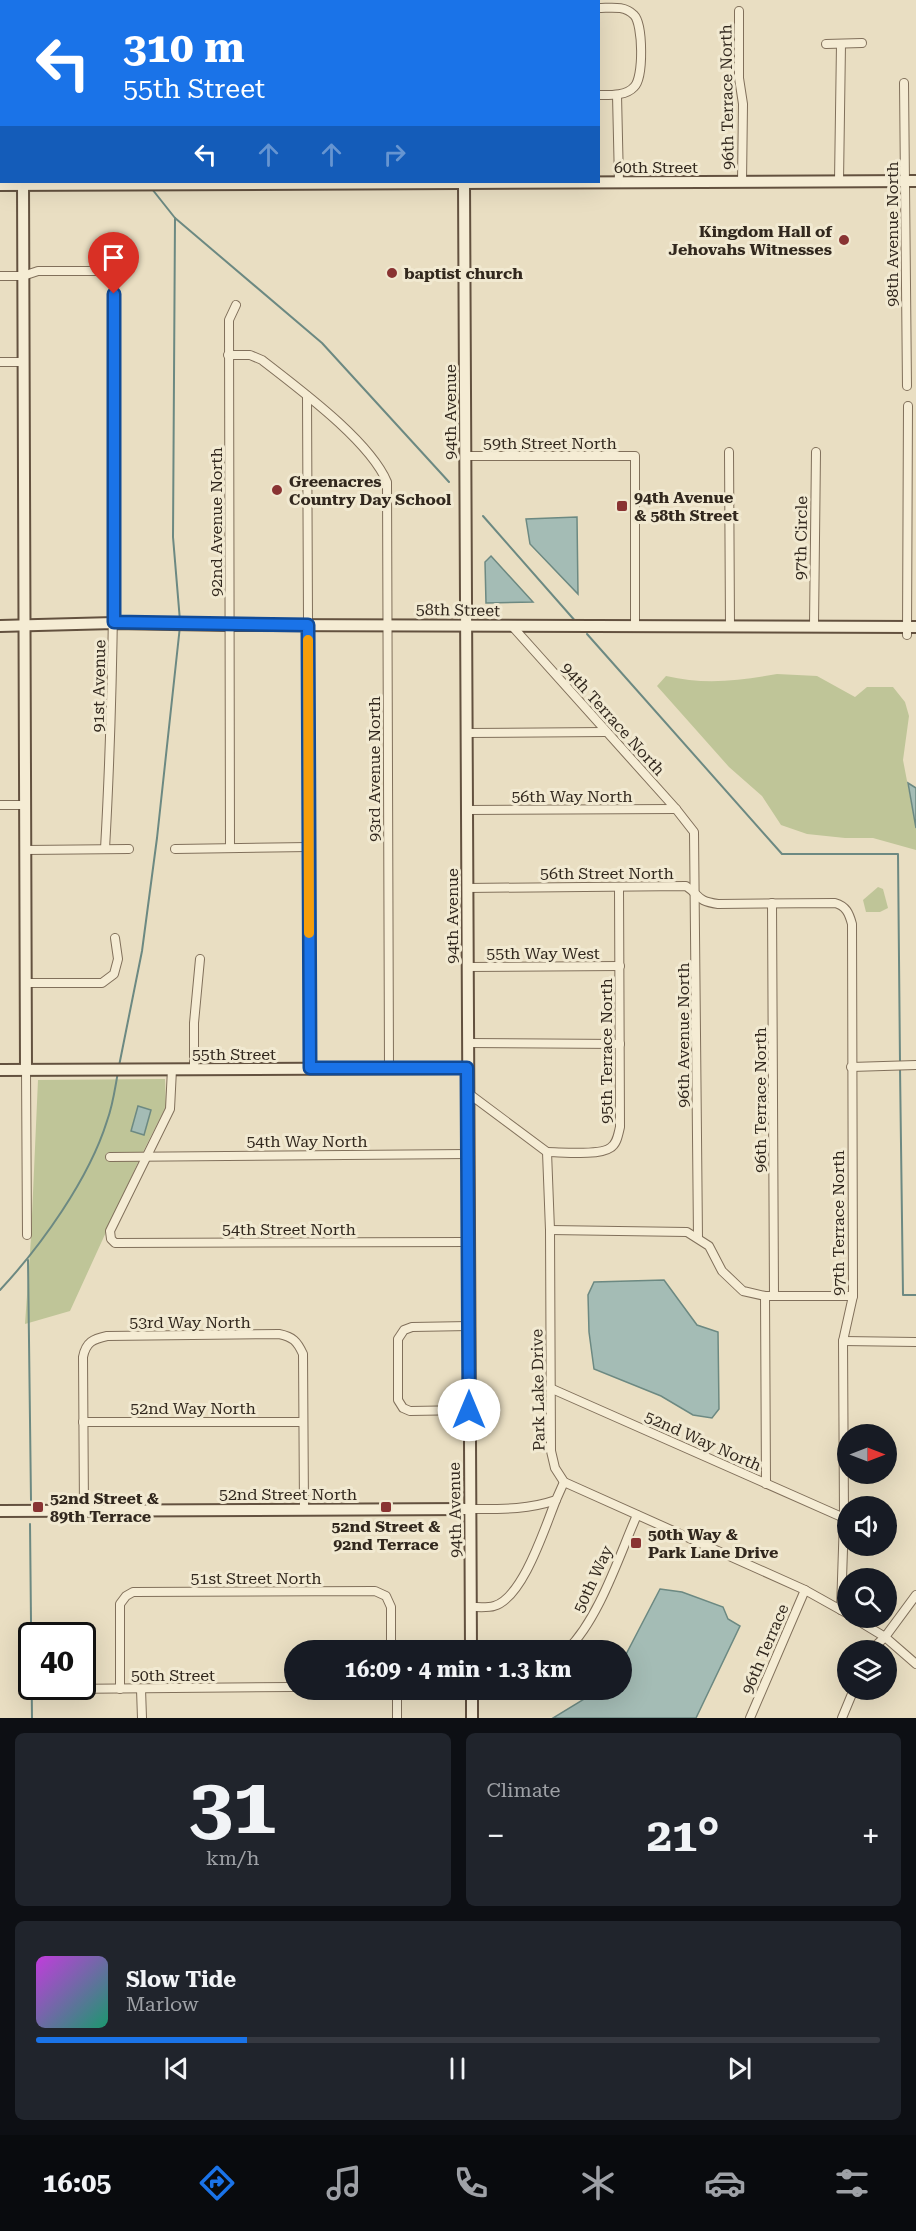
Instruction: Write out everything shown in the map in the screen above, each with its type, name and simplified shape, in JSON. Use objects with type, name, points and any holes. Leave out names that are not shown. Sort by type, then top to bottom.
[{"type":"street","points":[[600,8],[623,8],[635,16],[640,25],[638,81],[634,88],[617,95],[600,95]]},
{"type":"street","name":"96th Terrace North","points":[[739,11],[739,78],[743,104],[742,182]]},
{"type":"street","points":[[826,44],[862,43]]},
{"type":"street","points":[[839,181],[841,44]]},
{"type":"street","name":"98th Avenue North","points":[[904,83],[911,181],[907,386]]},
{"type":"street","points":[[617,95],[619,182]]},
{"type":"street","name":"60th Street","points":[[600,182],[911,181]]},
{"type":"street","points":[[23,183],[27,1235]]},
{"type":"street","name":"60th Street","points":[[0,185],[23,183],[313,183]]},
{"type":"street","name":"94th Avenue","points":[[464,183],[471,1640]]},
{"type":"street","name":"91st Avenue","points":[[23,276],[38,271],[114,271],[114,622],[112,732],[105,849]]},
{"type":"street","points":[[0,276],[23,276]]},
{"type":"street","name":"92nd Avenue North","points":[[230,848],[228,354],[229,320],[236,305]]},
{"type":"street","points":[[228,354],[250,355],[262,360],[307,396],[310,1068]]},
{"type":"street","points":[[0,362],[24,362]]},
{"type":"street","name":"93rd Avenue North","points":[[307,396],[352,435],[383,471],[387,482],[389,1068]]},
{"type":"street","points":[[908,406],[910,629]]},
{"type":"street","name":"97th Circle","points":[[814,625],[816,452]]},
{"type":"street","points":[[729,453],[730,626]]},
{"type":"street","name":"59th Street North","points":[[466,456],[635,456],[635,625]]},
{"type":"street","name":"58th Street","points":[[0,626],[114,622],[230,625],[814,625],[910,629]]},
{"type":"street","name":"94th Terrace North","points":[[512,626],[694,832]]},
{"type":"street","points":[[467,733],[605,732]]},
{"type":"street","points":[[0,805],[25,805]]},
{"type":"street","name":"56th Way North","points":[[467,810],[676,809]]},
{"type":"street","name":"96th Avenue North","points":[[694,832],[698,1238]]},
{"type":"street","points":[[175,849],[309,847]]},
{"type":"street","points":[[26,850],[129,849]]},
{"type":"street","name":"56th Street North","points":[[467,888],[686,886],[705,903],[835,903],[846,909]]},
{"type":"street","name":"95th Terrace North","points":[[547,1152],[600,1151],[610,1148],[617,1140],[620,1127],[619,887]]},
{"type":"street","name":"96th Terrace North","points":[[772,903],[774,1296]]},
{"type":"street","name":"97th Terrace North","points":[[844,1496],[843,1341],[853,1296],[852,924],[846,909]]},
{"type":"street","points":[[26,983],[102,983],[114,974],[118,959],[115,938]]},
{"type":"street","points":[[194,1069],[194,1023],[200,959]]},
{"type":"street","name":"55th Way West","points":[[467,967],[620,966]]},
{"type":"street","points":[[468,1043],[620,1044]]},
{"type":"street","points":[[851,1067],[912,1065]]},
{"type":"street","name":"55th Street","points":[[0,1070],[467,1068]]},
{"type":"street","points":[[146,1156],[170,1109],[172,1069]]},
{"type":"street","points":[[468,1093],[547,1152]]},
{"type":"street","name":"Park Lake Drive","points":[[547,1152],[550,1230],[550,1451],[555,1467],[564,1482]]},
{"type":"street","name":"54th Way North","points":[[110,1157],[468,1154]]},
{"type":"street","name":"54th Street North","points":[[146,1156],[110,1231],[111,1239],[116,1243],[469,1242]]},
{"type":"street","points":[[550,1230],[687,1232],[709,1246],[722,1271],[743,1291],[765,1296],[853,1296]]},
{"type":"street","points":[[765,1296],[766,1484]]},
{"type":"street","points":[[469,1326],[412,1328],[404,1330],[398,1339],[398,1400],[403,1407],[410,1411],[469,1410]]},
{"type":"street","name":"53rd Way North","points":[[83,1422],[83,1357],[85,1347],[94,1338],[279,1334],[289,1336],[297,1342],[303,1354],[303,1422]]},
{"type":"street","points":[[843,1341],[916,1342]]},
{"type":"street","name":"52nd Way North","points":[[550,1388],[837,1515]]},
{"type":"street","points":[[83,1422],[84,1511]]},
{"type":"street","name":"52nd Way North","points":[[83,1422],[303,1422]]},
{"type":"street","points":[[303,1422],[304,1509]]},
{"type":"street","points":[[471,1607],[495,1606],[510,1597],[521,1581],[564,1482],[805,1590],[837,1608]]},
{"type":"street","name":"52nd Street North","points":[[0,1511],[530,1508],[556,1500]]},
{"type":"street","name":"50th Way","points":[[577,1640],[593,1613],[637,1515]]},
{"type":"street","name":"51st Street North","points":[[120,1689],[120,1604],[126,1596],[133,1592],[375,1590],[386,1596],[391,1607],[391,1640]]},
{"type":"street","name":"96th Terrace","points":[[750,1718],[805,1590]]},
{"type":"street","points":[[882,1640],[916,1595]]},
{"type":"street","points":[[870,1628],[885,1637],[916,1664]]},
{"type":"street","name":"50th Street","points":[[96,1689],[284,1687]]},
{"type":"street","points":[[141,1689],[141,1718]]},
{"type":"street","points":[[397,1718],[398,1700]]},
{"type":"street","points":[[472,1700],[472,1718]]},
{"type":"street","points":[[842,1718],[849,1700]]},
{"type":"green space","points":[[777,674],[817,676],[855,697],[867,687],[893,687],[905,702],[909,716],[903,760],[916,828],[916,850],[873,838],[807,834],[781,825],[762,796],[729,767],[657,686],[666,676],[722,681]]},
{"type":"green space","points":[[878,887],[883,889],[888,908],[880,912],[866,912],[863,900]]},
{"type":"green space","points":[[165,1079],[166,1106],[143,1152],[106,1153],[107,1161],[139,1160],[70,1311],[25,1324],[38,1080]]},
{"type":"water","points":[[577,517],[578,594],[530,544],[526,519]]},
{"type":"water","points":[[491,556],[533,602],[486,603],[485,562]]},
{"type":"water","points":[[908,783],[916,788],[916,828]]},
{"type":"water","points":[[138,1106],[151,1110],[144,1135],[131,1131]]},
{"type":"water","points":[[664,1280],[697,1325],[718,1332],[719,1409],[712,1418],[693,1415],[661,1396],[594,1369],[589,1332],[588,1295],[594,1282]]},
{"type":"water","points":[[660,1589],[682,1592],[723,1607],[728,1619],[740,1626],[696,1718],[553,1718],[583,1700],[632,1700],[632,1643]]},
{"type":"waterway","points":[[152,189],[175,218],[322,343],[449,482]]},
{"type":"waterway","points":[[175,218],[173,537],[180,621]]},
{"type":"waterway","points":[[483,516],[577,623]]},
{"type":"waterway","points":[[119,1066],[142,951],[180,626]]},
{"type":"waterway","points":[[587,634],[782,854],[898,854],[900,1062]]},
{"type":"waterway","points":[[900,1068],[903,1295],[916,1295]]},
{"type":"waterway","points":[[0,1290],[62,1211],[88,1166],[109,1115],[118,1072]]},
{"type":"waterway","points":[[28,1260],[31,1500]]},
{"type":"waterway","points":[[30,1524],[32,1718]]},
{"type":"slow traffic","points":[[308,640],[309,933]]},
{"type":"place","name":"Kingdom Hall of Jehovahs Witnesses","points":[[844,240]]},
{"type":"place","name":"baptist church","points":[[392,273]]},
{"type":"place","name":"Greenacres Country Day School","points":[[277,490]]},
{"type":"place","name":"94th Avenue & 58th Street","points":[[622,506]]},
{"type":"place","name":"52nd Street & 89th Terrace","points":[[38,1507]]},
{"type":"place","name":"52nd Street & 92nd Terrace","points":[[386,1507]]},
{"type":"place","name":"50th Way & Park Lane Drive","points":[[636,1543]]},
{"type":"route","points":[[114,294],[114,622],[308,625],[310,1068],[467,1068],[469,1410]]}]
